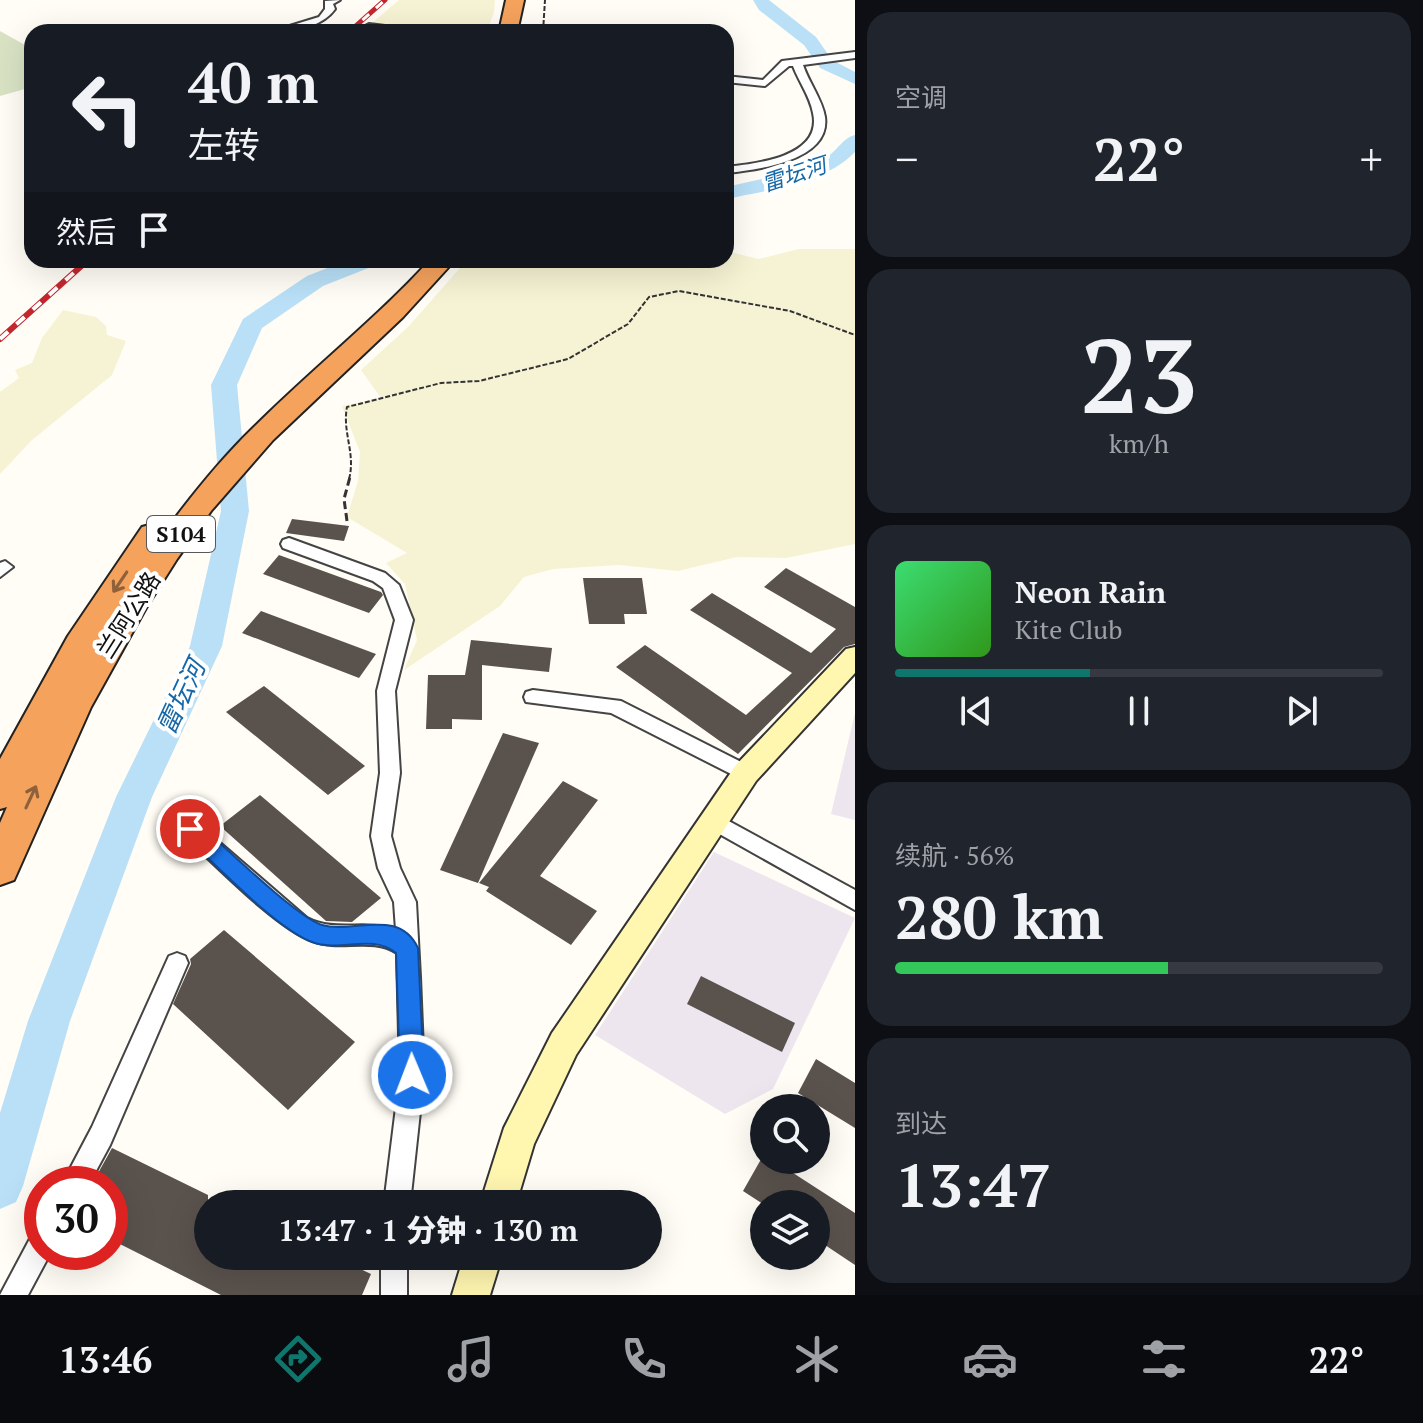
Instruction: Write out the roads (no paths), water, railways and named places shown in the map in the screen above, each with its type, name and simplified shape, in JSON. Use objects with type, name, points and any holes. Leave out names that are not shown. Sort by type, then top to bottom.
[{"type":"highway","points":[[510,24],[515,0]]},
{"type":"highway","points":[[526,24],[530,0]]},
{"type":"highway","name":"兰阿公路","points":[[0,794],[47,701],[86,634],[135,559],[190,485],[218,452],[381,303],[414,268]]},
{"type":"highway","name":"兰阿公路","points":[[0,868],[75,706],[133,606],[186,527],[239,459],[400,308],[436,268]]},
{"type":"street","points":[[304,24],[322,19],[330,9],[328,3],[335,0]]},
{"type":"street","points":[[734,80],[765,83],[786,63],[855,55]]},
{"type":"street","points":[[734,169],[771,164],[809,145],[818,136],[820,123],[817,108],[797,64],[804,61]]},
{"type":"street","points":[[289,544],[379,577],[390,585],[404,620],[386,691],[390,773],[381,836],[389,868],[405,902],[412,1075],[399,1190]]},
{"type":"street","points":[[502,1190],[517,1140],[564,1044],[746,773],[855,656]]},
{"type":"street","points":[[533,697],[614,706],[746,773]]},
{"type":"street","points":[[714,821],[855,901]]},
{"type":"street","points":[[190,829],[299,925],[317,934],[335,937],[361,933],[390,935],[407,948]]},
{"type":"street","points":[[85,1166],[177,963]]},
{"type":"street","points":[[13,1295],[27,1270]]},
{"type":"street","points":[[394,1270],[394,1295]]},
{"type":"street","points":[[471,1295],[479,1270]]},
{"type":"waterway","name":"雷坛河","points":[[761,0],[765,7],[810,41],[826,64],[855,79]]},
{"type":"waterway","name":"雷坛河","points":[[734,191],[781,181],[835,161],[855,141]]},
{"type":"waterway","name":"雷坛河","points":[[0,1186],[49,1021],[134,797],[206,646],[235,511],[224,385],[252,324],[315,281],[348,268]]},
{"type":"railway","points":[[358,24],[385,0]]},
{"type":"railway","points":[[0,339],[79,268]]}]
